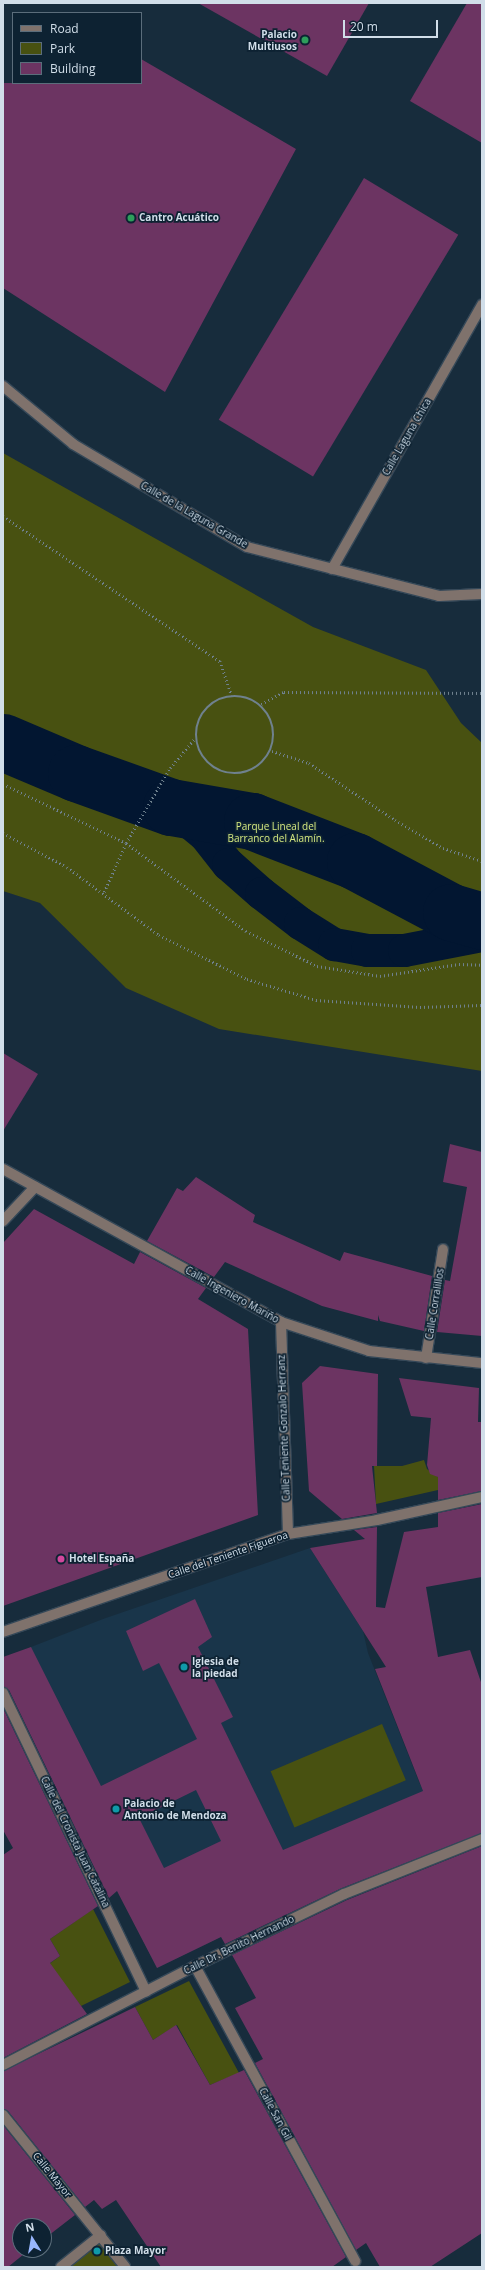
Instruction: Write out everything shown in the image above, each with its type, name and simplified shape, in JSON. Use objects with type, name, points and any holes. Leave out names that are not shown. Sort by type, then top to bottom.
[{"type":"street","name":"Calle Laguna Chica","points":[[332,569],[482,305]]},
{"type":"street","name":"Calle de la Laguna Grande","points":[[3,386],[73,444],[246,547],[439,596],[482,594]]},
{"type":"street","name":"Calle Ingeniero Mariño","points":[[3,1168],[281,1322],[369,1351],[482,1363]]},
{"type":"street","points":[[3,1221],[35,1187]]},
{"type":"street","name":"Calle Corralillos","points":[[426,1358],[443,1249]]},
{"type":"street","name":"Calle Teniente Gonzalo Herranz","points":[[281,1322],[288,1534]]},
{"type":"street","name":"Calle del Teniente Figueroa","points":[[3,1632],[288,1534],[377,1520],[482,1498]]},
{"type":"street","name":"Calle del Cronista Juan Catalina","points":[[3,1693],[146,1991]]},
{"type":"street","name":"Calle Dr. Benito Hernando","points":[[3,2065],[195,1966],[344,1894],[482,1839]]},
{"type":"street","name":"Calle San Gil","points":[[195,1966],[355,2261]]},
{"type":"street","name":"Calle Mayor","points":[[3,2115],[101,2235]]},
{"type":"street","points":[[60,2267],[101,2235],[125,2267]]},
{"type":"path","points":[[3,516],[220,661],[232,695]]},
{"type":"path","points":[[261,704],[284,692],[482,692]]},
{"type":"path","points":[[104,892],[126,843],[170,768],[195,738],[201,714],[210,704],[232,695],[245,696],[261,704],[270,714],[274,726],[275,740],[272,751],[261,765],[250,772],[236,774],[222,772],[209,764],[199,751],[195,738]]},
{"type":"path","points":[[272,751],[308,763],[395,820],[442,848],[482,861]]},
{"type":"path","points":[[3,784],[126,843],[246,931],[317,966],[380,976],[459,964],[482,965]]},
{"type":"path","points":[[3,833],[67,866],[104,892],[159,935],[248,979],[316,1000],[420,1006],[482,1005]]},
{"type":"shaded area","points":[[310,1548],[363,1631],[368,1653],[419,1782],[445,1837],[305,1896],[157,1968],[3,1667],[31,1647],[103,1619]]},
{"type":"green space","name":"Parque Lineal del Barranco del Alamín.","points":[[3,453],[313,627],[426,670],[461,723],[482,743],[482,1071],[219,1029],[126,988],[40,903],[3,891]]},
{"type":"green space","points":[[424,1460],[427,1469],[438,1477],[438,1490],[376,1504],[374,1466],[402,1466]]},
{"type":"green space","points":[[382,1724],[406,1780],[294,1827],[271,1771]]},
{"type":"green space","points":[[93,1909],[130,1982],[81,2006],[49,1964],[60,1956],[50,1939]]},
{"type":"green space","points":[[189,1981],[239,2073],[210,2085],[177,2025],[153,2040],[135,2007]]},
{"type":"green space","name":"Plaza Mayor","points":[[101,2235],[126,2267],[61,2267]]},
{"type":"building","name":"Palacio Multiusos","points":[[198,3],[369,3],[327,76]]},
{"type":"building","points":[[467,3],[482,3],[482,143],[410,101]]},
{"type":"building","name":"Cantro Acuático","points":[[142,60],[296,149],[165,392],[3,288],[3,83],[142,84]]},
{"type":"building","points":[[364,178],[458,235],[313,476],[219,420]]},
{"type":"building","points":[[3,1053],[38,1074],[3,1131]]},
{"type":"building","points":[[450,1144],[482,1152],[482,1336],[437,1332],[445,1280],[450,1281],[467,1187],[443,1182]]},
{"type":"building","points":[[196,1177],[255,1215],[253,1222],[340,1261],[344,1252],[432,1276],[424,1331],[380,1321],[378,1315],[378,1321],[322,1306],[225,1262],[214,1277],[147,1241],[177,1188],[183,1191]]},
{"type":"building","points":[[34,1209],[134,1264],[140,1252],[206,1288],[198,1299],[248,1329],[258,1515],[3,1606],[3,1243]]},
{"type":"building","points":[[320,1366],[378,1374],[377,1466],[372,1466],[377,1513],[342,1519],[309,1491],[302,1383]]},
{"type":"building","points":[[399,1378],[479,1388],[478,1422],[482,1422],[482,1491],[438,1500],[438,1477],[430,1474],[427,1465],[431,1418],[411,1416]]},
{"type":"building","points":[[482,1504],[482,1577],[426,1587],[438,1657],[470,1650],[482,1685],[482,1833],[342,1888],[225,1944],[221,1937],[157,1968],[117,1891],[109,1898],[9,1690],[3,1687],[3,1657],[31,1647],[101,1786],[197,1739],[159,1663],[143,1671],[126,1631],[195,1599],[212,1637],[198,1647],[233,1717],[221,1723],[283,1850],[423,1791],[375,1669],[386,1667],[310,1548],[365,1539],[354,1530],[377,1527],[376,1607],[385,1608],[404,1532],[438,1527],[438,1513]],"holes":[[[196,1790],[221,1841],[164,1868],[139,1818]]]},
{"type":"building","points":[[3,1708],[98,1906],[50,1939],[60,1956],[50,1963],[87,2014],[3,2058],[3,1855],[13,1848],[3,1830]]},
{"type":"building","points":[[482,1846],[482,2233],[430,2267],[380,2267],[366,2243],[356,2250],[255,2063],[263,2059],[235,2008],[256,1998],[232,1955],[347,1900]]},
{"type":"building","points":[[135,2007],[153,2040],[176,2025],[210,2085],[244,2070],[346,2257],[332,2267],[161,2267],[116,2200],[102,2209],[94,2200],[85,2207],[8,2111],[3,2109],[3,2071]]},
{"type":"building","points":[[3,2125],[75,2215],[52,2233],[52,2218],[12,2218],[12,2258],[19,2258],[8,2267],[3,2267]]},
{"type":"waterway","points":[[3,742],[76,773],[171,807],[252,821],[355,861],[451,912],[482,921]]},
{"type":"waterway","points":[[171,807],[205,835],[228,864],[261,893],[300,923],[334,944],[367,950],[404,950],[482,935]]},
{"type":"place","name":"Palacio Multiusos","points":[[305,40]]},
{"type":"place","name":"Cantro Acuático","points":[[131,218]]},
{"type":"place","name":"Hotel España","points":[[61,1559]]},
{"type":"place","name":"Iglesia de la piedad","points":[[184,1667]]},
{"type":"place","name":"Palacio de Antonio de Mendoza","points":[[116,1809]]},
{"type":"place","name":"Plaza Mayor","points":[[97,2251]]}]
